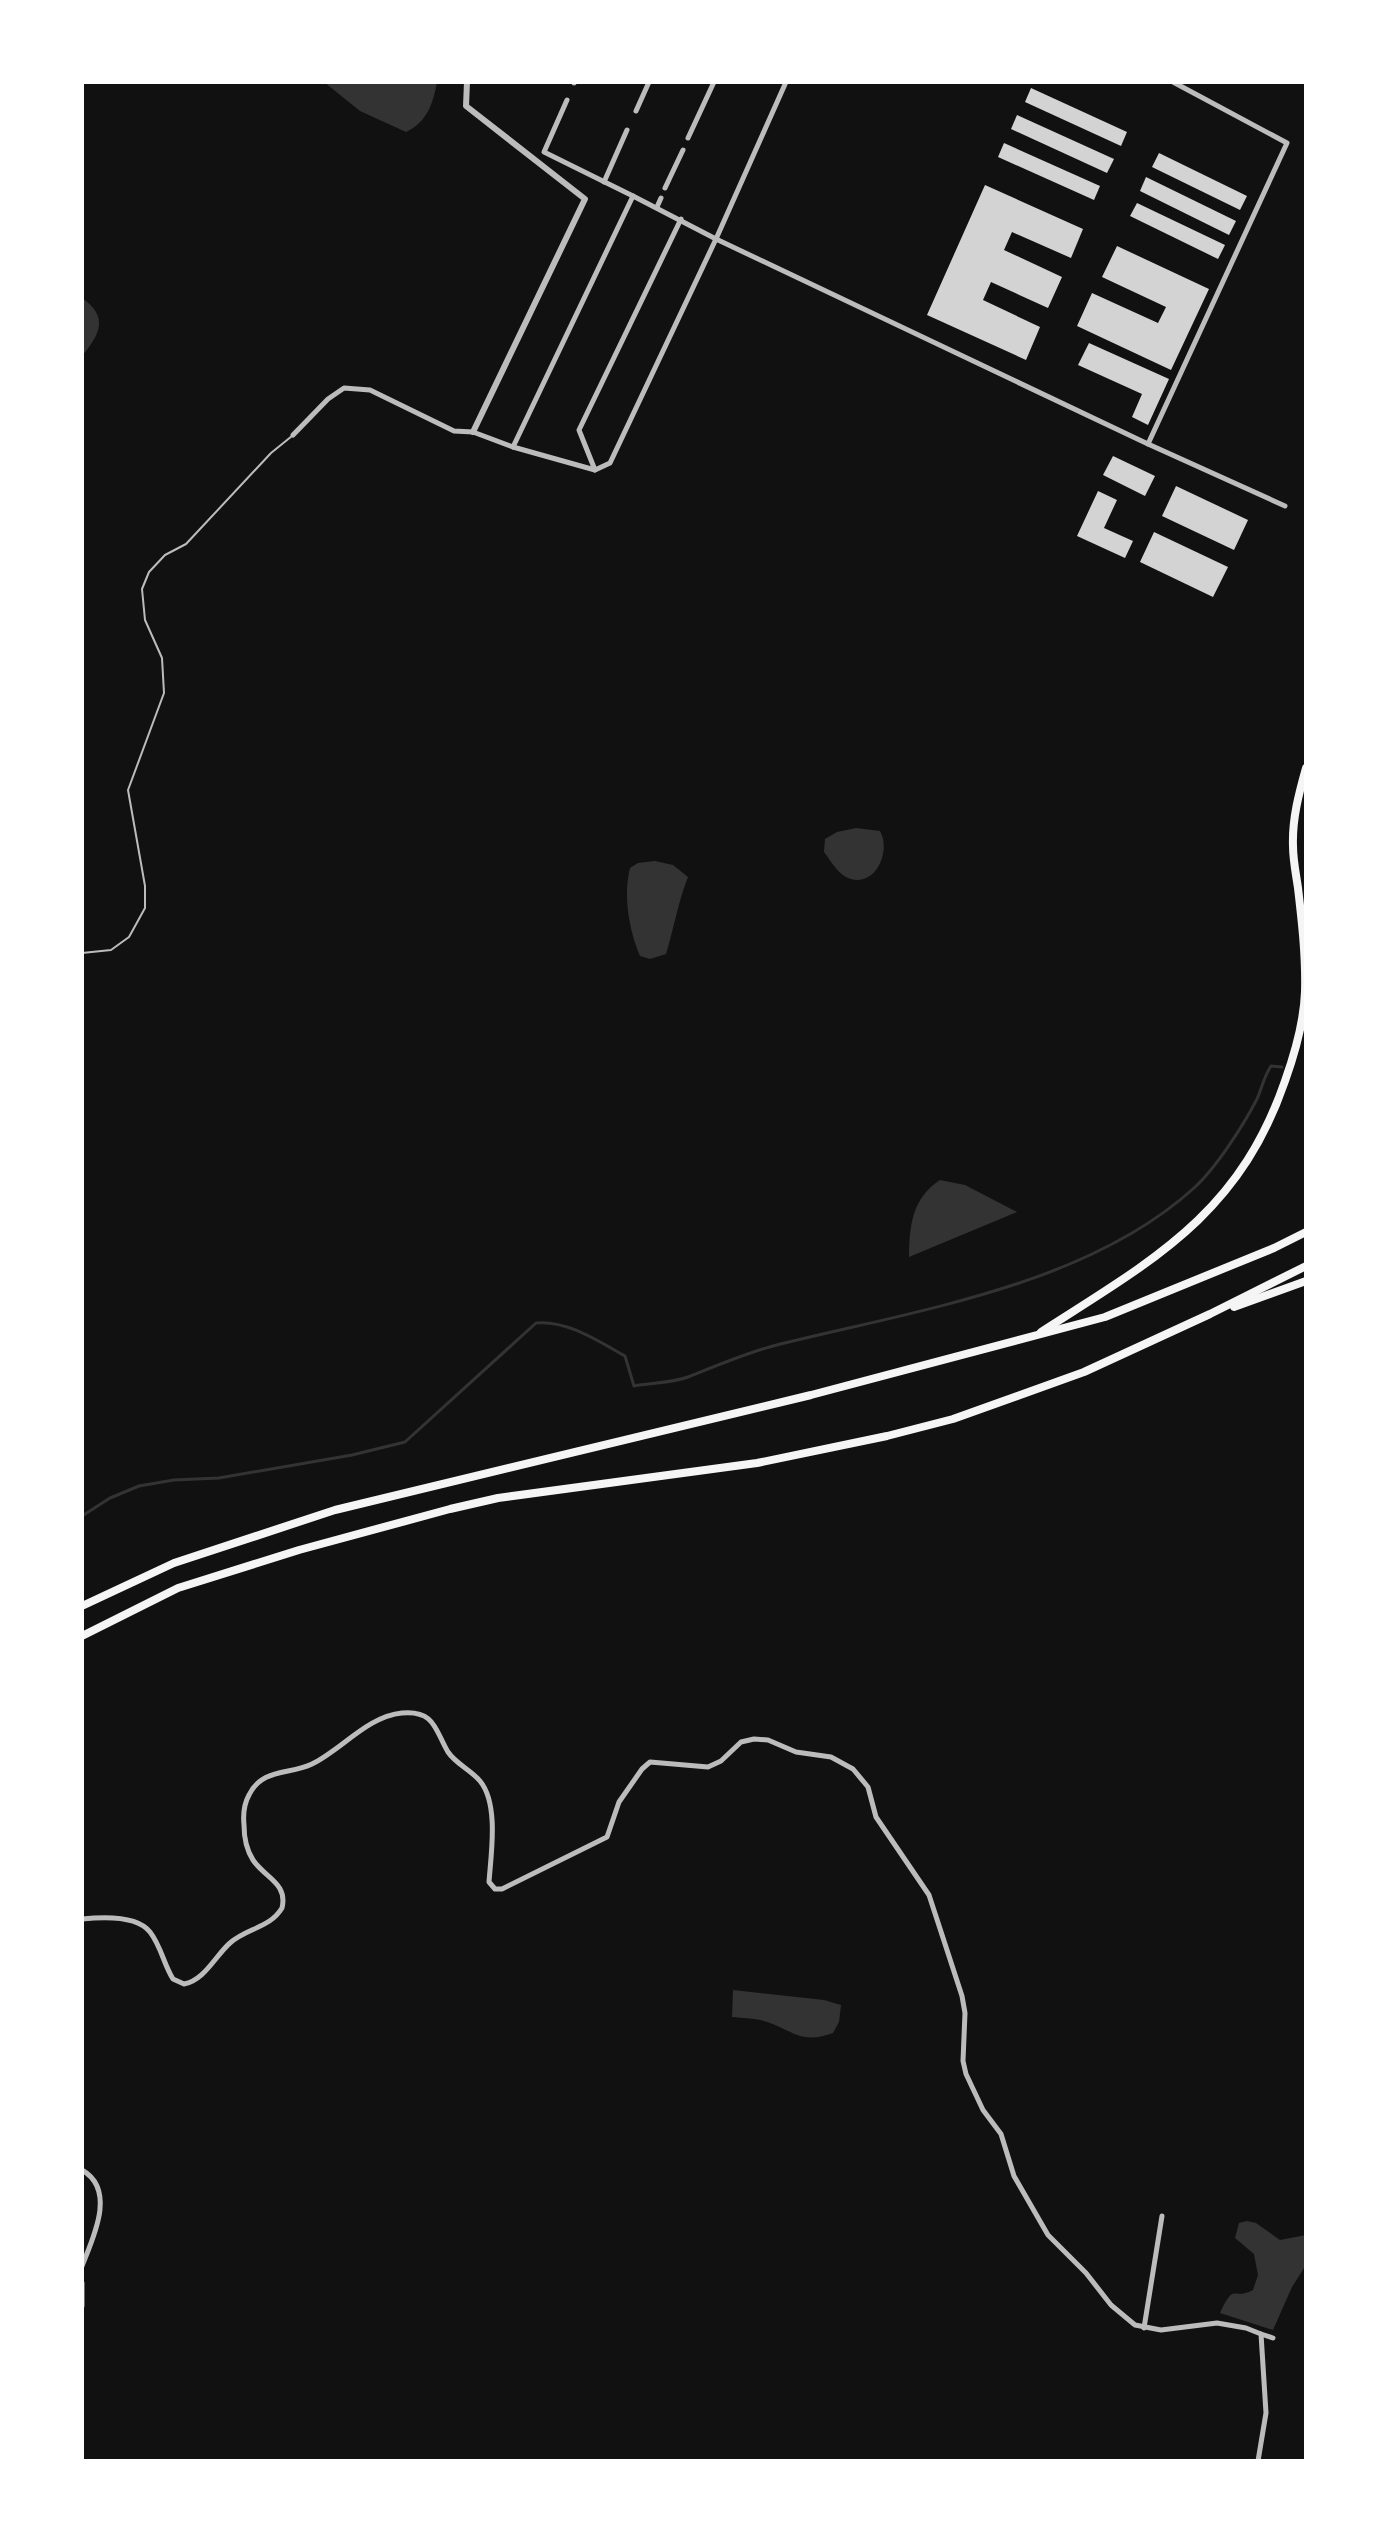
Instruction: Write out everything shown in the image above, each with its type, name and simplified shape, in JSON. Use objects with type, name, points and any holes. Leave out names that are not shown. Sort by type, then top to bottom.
[{"type":"highway","points":[[1033,1337],[1169,1248],[1212,1209],[1249,1159],[1276,1109],[1295,1051],[1305,993],[1302,919],[1293,845],[1297,802],[1306,768]]},
{"type":"highway","points":[[1302,919],[1306,933]]},
{"type":"highway","points":[[82,1606],[174,1563],[335,1510],[811,1395],[1105,1317],[1306,1232]]},
{"type":"highway","points":[[82,1636],[178,1588],[299,1550],[450,1509],[498,1498],[757,1463],[953,1419],[1084,1372],[1306,1266]]},
{"type":"highway","points":[[1210,1314],[1306,1281]]},
{"type":"street","points":[[467,82],[466,106],[585,199],[473,432]]},
{"type":"street","points":[[636,111],[649,82]]},
{"type":"street","points":[[688,138],[714,82]]},
{"type":"street","points":[[293,435],[328,399],[344,388],[370,390],[454,431],[473,432],[513,447],[595,470],[610,463],[786,82]]},
{"type":"street","points":[[1148,444],[1287,143],[1173,82]]},
{"type":"street","points":[[567,100],[544,152],[716,239],[1285,506]]},
{"type":"street","points":[[604,182],[627,130]]},
{"type":"street","points":[[665,188],[683,150]]},
{"type":"street","points":[[513,447],[633,196]]},
{"type":"street","points":[[657,207],[661,198]]},
{"type":"street","points":[[595,470],[579,430],[681,219]]},
{"type":"street","points":[[82,1919],[108,1918],[143,1925],[154,1939],[173,1979],[184,1984],[197,1980],[229,1943],[245,1932],[263,1926],[282,1908],[284,1895],[281,1888],[253,1860],[245,1842],[245,1807],[253,1789],[261,1779],[311,1764],[379,1720],[400,1713],[421,1714],[434,1723],[448,1751],[485,1788],[490,1803],[492,1837],[489,1882],[495,1889],[502,1889],[607,1837],[619,1802],[650,1762],[708,1767],[721,1761],[741,1742],[754,1739],[768,1740],[796,1752],[831,1757],[853,1769],[863,1780],[876,1817],[929,1895],[962,1996],[966,2074],[983,2110],[1001,2134],[1014,2176],[1038,2222],[1111,2305],[1128,2320],[1144,2328],[1161,2330],[1217,2323],[1246,2328],[1273,2338]]},
{"type":"street","points":[[82,2170],[95,2181],[101,2199],[90,2249],[82,2266]]},
{"type":"street","points":[[1144,2328],[1162,2216]]},
{"type":"street","points":[[82,2283],[82,2306]]},
{"type":"street","points":[[1258,2461],[1266,2413],[1261,2334]]},
{"type":"lane","points":[[82,953],[111,950],[129,937],[145,908],[145,886],[128,790],[164,693],[164,678],[162,658],[145,620],[142,589],[153,566],[186,544],[271,453],[293,435]]},
{"type":"shaded area","points":[[324,82],[437,82],[428,112],[406,132],[360,111]]},
{"type":"shaded area","points":[[82,298],[96,312],[99,326],[82,356]]},
{"type":"shaded area","points":[[856,828],[880,831],[884,848],[875,872],[860,880],[843,875],[824,852],[825,839],[837,832]]},
{"type":"shaded area","points":[[655,861],[673,865],[688,877],[666,954],[650,959],[640,956],[636,946],[628,912],[627,889],[630,868],[638,863]]},
{"type":"shaded area","points":[[940,1180],[965,1185],[1017,1212],[909,1257],[910,1235],[918,1204]]},
{"type":"shaded area","points":[[733,1990],[824,2000],[841,2005],[839,2022],[833,2033],[804,2037],[760,2020],[732,2017]]},
{"type":"shaded area","points":[[1239,2223],[1256,2223],[1280,2240],[1306,2235],[1306,2265],[1292,2287],[1273,2330],[1220,2313],[1231,2295],[1253,2290],[1258,2275],[1254,2254],[1235,2238]]},
{"type":"building","points":[[1031,88],[1127,132],[1121,146],[1025,102]]},
{"type":"building","points":[[1017,115],[1114,159],[1107,173],[1011,129]]},
{"type":"building","points":[[1004,143],[1100,186],[1094,200],[998,157]]},
{"type":"building","points":[[1159,153],[1247,196],[1240,210],[1152,167]]},
{"type":"building","points":[[1146,177],[1236,221],[1229,235],[1140,191]]},
{"type":"building","points":[[985,185],[1083,229],[1071,258],[1012,232],[1004,250],[1062,277],[1048,308],[991,282],[983,300],[1040,327],[1026,360],[927,315]]},
{"type":"building","points":[[1137,203],[1225,245],[1218,259],[1130,216]]},
{"type":"building","points":[[1117,246],[1209,289],[1171,370],[1077,326],[1092,293],[1158,323],[1166,307],[1102,277]]},
{"type":"building","points":[[1089,343],[1169,379],[1148,425],[1132,417],[1142,394],[1078,365]]},
{"type":"building","points":[[1113,456],[1155,476],[1145,496],[1103,475]]},
{"type":"building","points":[[1176,486],[1248,520],[1234,550],[1162,516]]},
{"type":"building","points":[[1098,491],[1117,500],[1104,528],[1133,541],[1125,558],[1077,536]]},
{"type":"building","points":[[1154,532],[1228,567],[1213,597],[1140,562]]},
{"type":"waterway","points":[[82,1516],[110,1498],[139,1486],[174,1480],[219,1478],[352,1455],[405,1442],[536,1323],[571,1328],[625,1356],[634,1386],[682,1379],[762,1349],[938,1307],[1049,1272],[1102,1250],[1150,1222],[1194,1188],[1237,1134],[1271,1066],[1282,1067]]}]
